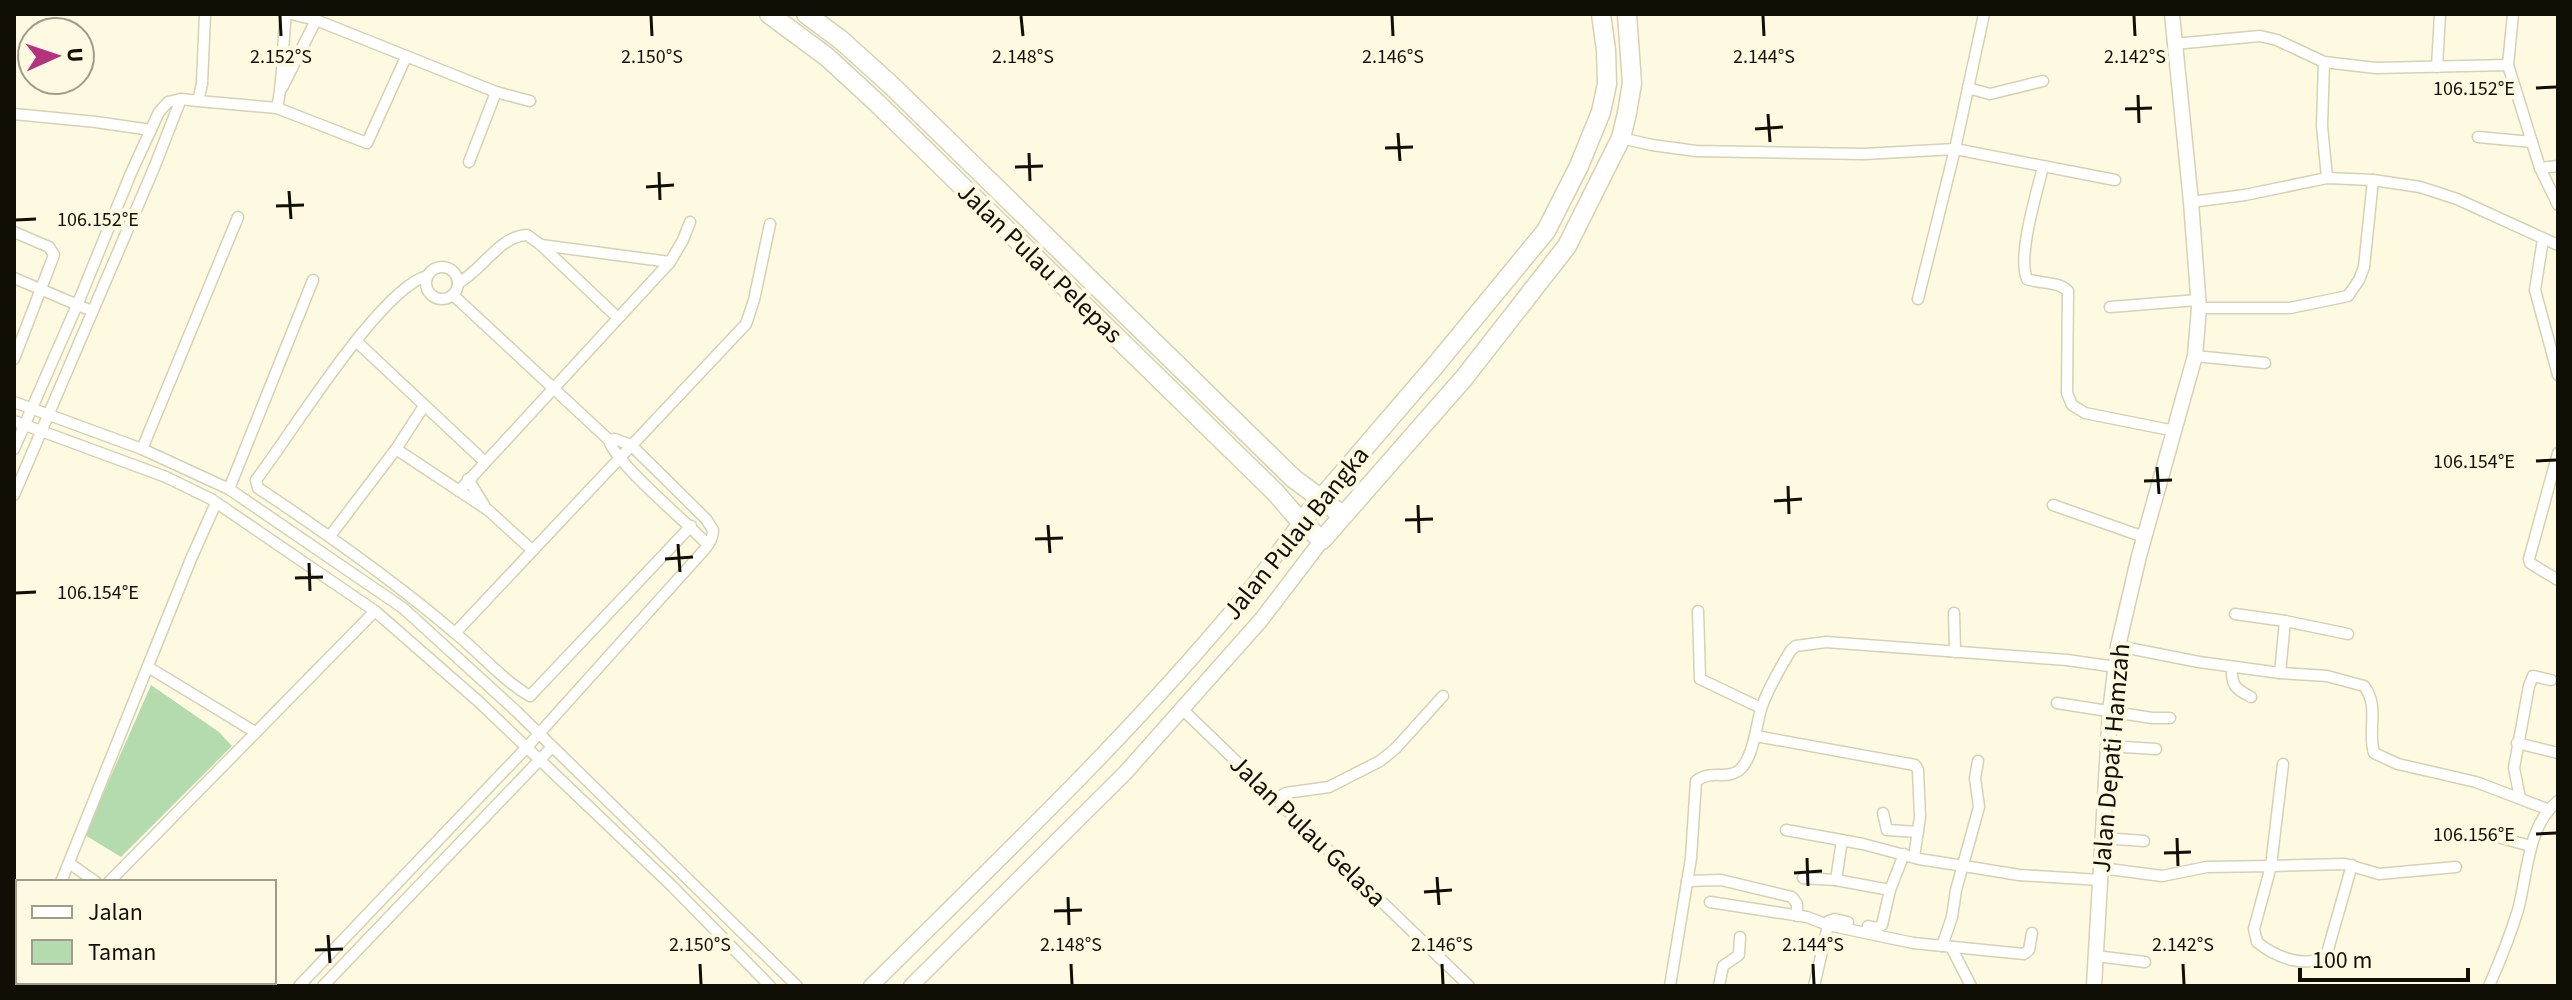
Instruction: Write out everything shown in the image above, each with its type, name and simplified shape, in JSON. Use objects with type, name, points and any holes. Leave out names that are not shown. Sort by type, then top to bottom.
[{"type":"highway","name":"Jalan Pulau Pelepas","points":[[769,14],[827,57],[877,103],[1322,540]]},
{"type":"highway","name":"Jalan Pulau Pelepas","points":[[806,14],[841,40],[892,86],[1293,478],[1342,515]]},
{"type":"highway","name":"Jalan Pulau Bangka","points":[[1301,522],[1546,231],[1579,166],[1601,112],[1607,84],[1601,14]]},
{"type":"highway","name":"Jalan Pulau Bangka","points":[[1322,540],[1464,378],[1567,246],[1621,138],[1632,83],[1627,14]]},
{"type":"main road","name":"Jalan Depati Hamzah","points":[[2094,986],[2110,712],[2118,646],[2144,537],[2195,356],[2199,304],[2172,14]]},
{"type":"main road","name":"Jalan Pulau Bangka","points":[[871,986],[1059,800],[1175,677],[1240,602],[1301,522]]},
{"type":"main road","name":"Jalan Pulau Bangka","points":[[911,986],[1126,772],[1261,620],[1322,540]]},
{"type":"street","points":[[198,101],[202,84],[205,14]]},
{"type":"street","points":[[277,108],[288,14],[316,20],[496,92],[530,101]]},
{"type":"street","points":[[1918,299],[1984,14]]},
{"type":"street","points":[[2437,67],[2440,14]]},
{"type":"street","points":[[2513,14],[2508,65],[2540,168],[2558,205]]},
{"type":"street","points":[[281,90],[316,20]]},
{"type":"street","points":[[2174,44],[2260,36],[2277,40],[2324,62],[2376,68],[2508,65]]},
{"type":"street","points":[[14,449],[19,423],[31,408],[133,168],[163,106],[181,99],[277,108],[367,143],[406,57]]},
{"type":"street","points":[[2324,62],[2322,126],[2327,178]]},
{"type":"street","points":[[1968,88],[1990,94],[2043,81]]},
{"type":"street","points":[[469,162],[496,92]]},
{"type":"street","points":[[14,495],[181,99]]},
{"type":"street","points":[[14,114],[151,130]]},
{"type":"street","points":[[2478,137],[2532,142]]},
{"type":"street","points":[[1621,138],[1696,151],[1864,154],[1955,149],[2115,180]]},
{"type":"street","points":[[2540,168],[2558,166]]},
{"type":"street","points":[[2043,167],[2027,237],[2025,273],[2027,279],[2057,285],[2068,291],[2067,393],[2072,405],[2085,413],[2175,431]]},
{"type":"street","points":[[2191,202],[2245,195],[2327,178],[2373,180],[2420,187],[2457,199],[2558,245]]},
{"type":"street","points":[[2110,307],[2199,304],[2290,308],[2348,296],[2364,267],[2373,180]]},
{"type":"street","points":[[142,449],[238,217]]},
{"type":"street","points":[[459,491],[670,262],[690,222]]},
{"type":"street","points":[[455,633],[746,324],[770,224]]},
{"type":"street","points":[[14,232],[52,250],[53,262],[14,359]]},
{"type":"street","points":[[427,276],[426,287],[431,296],[441,300],[453,295],[458,283],[473,274],[510,239],[527,235],[618,318]]},
{"type":"street","points":[[2543,239],[2535,290],[2558,375]]},
{"type":"street","points":[[541,245],[670,262]]},
{"type":"street","points":[[458,283],[455,273],[446,267],[435,268],[427,276],[413,281],[381,311],[356,341],[255,483],[330,536],[530,696]]},
{"type":"street","points":[[14,278],[92,311]]},
{"type":"street","points":[[229,489],[313,280]]},
{"type":"street","points":[[453,295],[609,440],[618,459],[708,545]]},
{"type":"street","points":[[356,341],[485,462]]},
{"type":"street","points":[[2195,356],[2265,363]]},
{"type":"street","points":[[14,402],[142,449],[229,489],[403,608],[523,718],[797,986]]},
{"type":"street","points":[[330,536],[396,449],[424,406]]},
{"type":"street","points":[[19,423],[166,477],[216,503],[375,611],[527,747],[672,886],[770,986]]},
{"type":"street","points":[[299,986],[527,747],[708,545],[713,534],[709,522],[631,445],[609,440]]},
{"type":"street","points":[[396,449],[488,510],[532,550]]},
{"type":"street","points":[[2558,453],[2529,559],[2530,563],[2558,580]]},
{"type":"street","points":[[468,479],[488,510]]},
{"type":"street","points":[[62,880],[216,503]]},
{"type":"street","points":[[2053,505],[2144,537]]},
{"type":"street","points":[[523,718],[530,696],[691,526]]},
{"type":"street","points":[[111,880],[375,611]]},
{"type":"street","points":[[1698,611],[1700,679],[1761,708]]},
{"type":"street","points":[[1954,613],[1955,652]]},
{"type":"street","points":[[2235,614],[2348,634]]},
{"type":"street","points":[[2280,673],[2285,621]]},
{"type":"street","points":[[1671,986],[1687,881],[1696,781],[1708,774],[1738,771],[1756,736],[1761,708],[1780,666],[1796,646],[1826,642],[2067,660],[2116,667]]},
{"type":"street","points":[[2118,646],[2232,667],[2327,676],[2364,686],[2373,703],[2374,753],[2387,761],[2476,782],[2547,809]]},
{"type":"street","points":[[148,667],[255,732]]},
{"type":"street","points":[[2232,667],[2233,686],[2251,697]]},
{"type":"street","points":[[2520,798],[2514,768],[2533,676],[2551,680]]},
{"type":"street","points":[[1275,799],[1286,793],[1329,787],[1380,761],[1395,749],[1443,696]]},
{"type":"street","points":[[2057,703],[2170,718]]},
{"type":"street","name":"Jalan Pulau Gelasa","points":[[1181,708],[1469,986]]},
{"type":"street","points":[[1756,736],[1915,765],[1918,770],[1918,832],[1890,890],[1884,920],[1879,927],[1831,919],[1814,986]]},
{"type":"street","points":[[2517,743],[2558,753]]},
{"type":"street","points":[[2108,746],[2156,749]]},
{"type":"street","points":[[323,986],[552,747]]},
{"type":"street","points":[[1971,986],[1947,946],[1979,807],[1975,778],[1978,761]]},
{"type":"street","points":[[2283,764],[2271,866],[2254,929],[2257,942],[2266,950],[2303,962],[2320,960],[2327,953],[2352,865]]},
{"type":"street","points":[[2489,986],[2518,908],[2531,846],[2547,809],[2558,801]]},
{"type":"street","points":[[1883,813],[1887,830],[1918,832]]},
{"type":"street","points":[[1786,830],[2019,875],[2162,876],[2207,867],[2352,865],[2379,874],[2456,867]]},
{"type":"street","points":[[2475,831],[2531,846]]},
{"type":"street","points":[[2103,838],[2144,841]]},
{"type":"street","points":[[1836,880],[1842,840]]},
{"type":"street","points":[[69,863],[93,880]]},
{"type":"street","points":[[1803,878],[1836,880],[1890,890]]},
{"type":"street","points":[[1687,881],[1721,880],[1792,897],[1797,904],[1797,916]]},
{"type":"street","points":[[1710,902],[1797,916],[1913,943],[2024,954],[2029,950],[2032,933]]},
{"type":"street","points":[[1719,986],[1723,966],[1739,955],[1740,937]]},
{"type":"street","points":[[2096,956],[2145,962]]},
{"type":"green space","points":[[151,685],[219,732],[232,746],[121,857],[85,835]]}]
